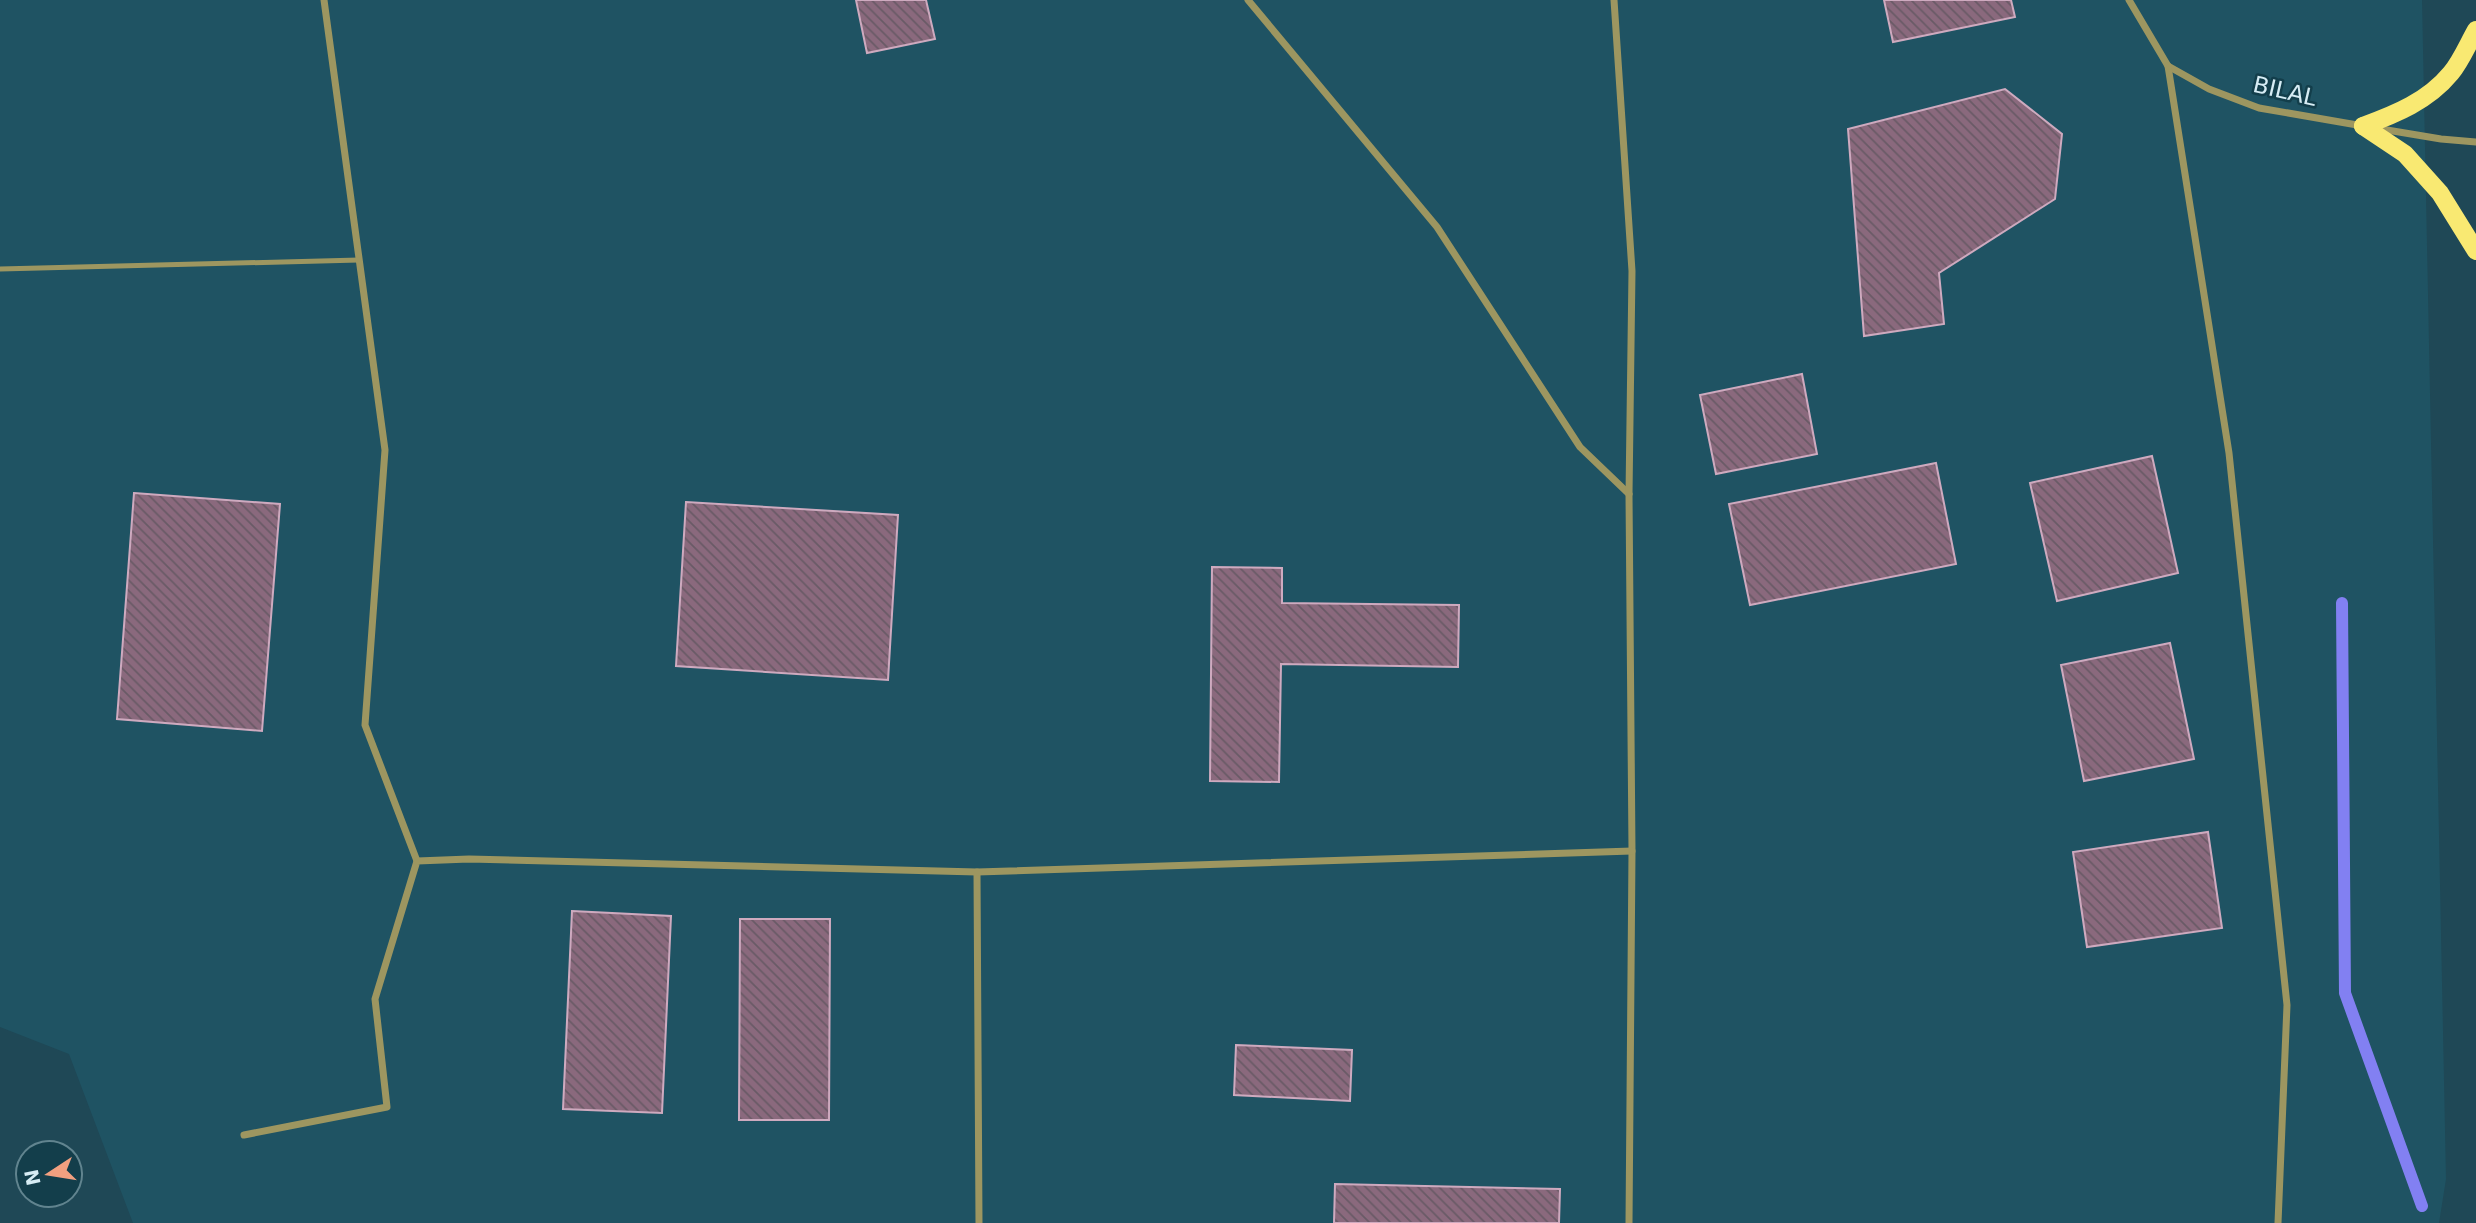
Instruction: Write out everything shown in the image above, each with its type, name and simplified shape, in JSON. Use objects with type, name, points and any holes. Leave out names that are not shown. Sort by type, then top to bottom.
[{"type":"main road","points":[[2363,126],[2404,111],[2433,92],[2452,72],[2476,30]]},
{"type":"main road","points":[[2363,126],[2405,154],[2440,193],[2476,251]]},
{"type":"street","points":[[244,1135],[387,1107],[374,999],[417,861],[365,725],[385,450],[324,0]]},
{"type":"street","points":[[1248,0],[1437,226],[1580,447],[1629,494]]},
{"type":"street","points":[[1614,0],[1632,271],[1629,494],[1632,851],[1629,1223]]},
{"type":"street","points":[[2129,0],[2168,66],[2229,453],[2287,1005],[2278,1223]]},
{"type":"street","name":"BILAL","points":[[2168,66],[2209,89],[2259,108],[2441,139],[2476,142]]},
{"type":"street","points":[[417,861],[468,859],[976,872],[1632,851]]},
{"type":"street","points":[[976,872],[979,1223]]},
{"type":"lane","points":[[0,269],[359,260]]},
{"type":"shaded area","points":[[0,0],[2422,0],[2446,1179],[2439,1223],[133,1223],[69,1054],[0,1027]]},
{"type":"building","points":[[856,0],[926,0],[935,39],[867,53]]},
{"type":"building","points":[[1884,0],[2011,0],[2015,17],[1893,42]]},
{"type":"building","points":[[2005,89],[2062,134],[2055,199],[1939,273],[1944,324],[1864,336],[1848,129]]},
{"type":"building","points":[[1802,374],[1817,454],[1716,474],[1700,395]]},
{"type":"building","points":[[2152,456],[2178,573],[2057,601],[2030,483]]},
{"type":"building","points":[[1936,463],[1956,564],[1750,605],[1729,504]]},
{"type":"building","points":[[134,493],[280,504],[262,731],[117,719]]},
{"type":"building","points":[[686,502],[898,515],[888,680],[676,666]]},
{"type":"building","points":[[1212,567],[1282,568],[1282,603],[1459,605],[1458,667],[1281,664],[1279,782],[1210,781]]},
{"type":"building","points":[[2170,643],[2194,759],[2084,781],[2061,665]]},
{"type":"building","points":[[2208,832],[2222,928],[2087,947],[2073,852]]},
{"type":"building","points":[[572,911],[671,916],[662,1113],[563,1109]]},
{"type":"building","points":[[740,919],[830,919],[829,1120],[739,1120]]},
{"type":"building","points":[[1236,1045],[1352,1050],[1350,1101],[1234,1095]]},
{"type":"building","points":[[1335,1184],[1560,1189],[1559,1223],[1334,1223]]},
{"type":"waterway","points":[[2342,603],[2345,993],[2422,1206]]}]
